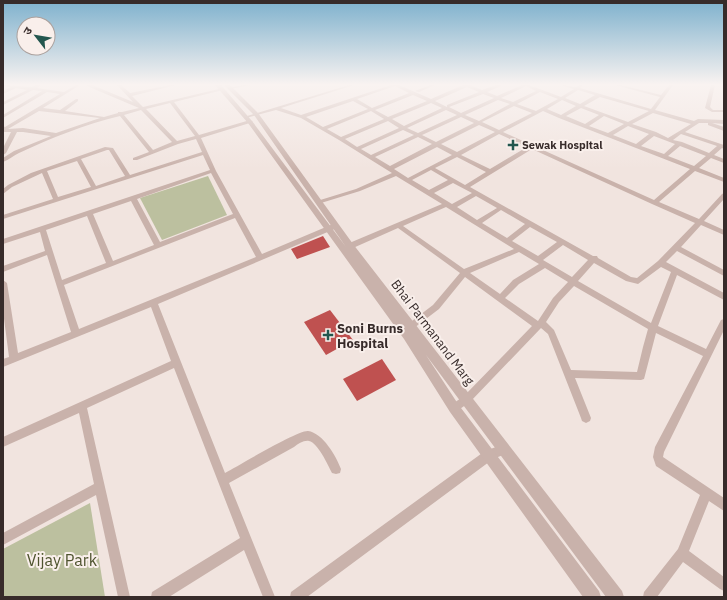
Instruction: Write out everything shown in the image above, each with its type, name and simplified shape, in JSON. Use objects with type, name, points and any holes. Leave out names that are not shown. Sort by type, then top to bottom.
[{"type":"street","points":[[3,129],[31,113]]},
{"type":"street","points":[[68,113],[105,118]]},
{"type":"street","points":[[3,160],[16,152],[57,135],[120,113],[152,152]]},
{"type":"street","points":[[147,113],[176,143]]},
{"type":"street","points":[[179,113],[198,137],[213,171],[260,258]]},
{"type":"street","name":"Bhai Parmanand Marg","points":[[247,113],[319,202],[331,227],[350,246],[616,597]]},
{"type":"street","points":[[135,159],[176,143],[198,137],[264,113]]},
{"type":"street","points":[[288,113],[297,117],[313,113]]},
{"type":"street","points":[[323,129],[363,113]]},
{"type":"street","points":[[377,113],[491,172]]},
{"type":"street","points":[[341,139],[402,113]]},
{"type":"street","points":[[357,149],[435,113]]},
{"type":"street","points":[[390,169],[497,113]]},
{"type":"street","points":[[408,180],[536,113]]},
{"type":"street","points":[[552,113],[724,180]]},
{"type":"street","points":[[561,117],[568,113]]},
{"type":"street","points":[[601,113],[724,161]]},
{"type":"street","points":[[608,135],[648,113]]},
{"type":"street","points":[[662,113],[694,123]]},
{"type":"street","points":[[371,158],[462,114],[724,234]]},
{"type":"street","points":[[585,126],[604,114]]},
{"type":"street","points":[[302,117],[397,173],[572,281],[653,328],[708,354]]},
{"type":"street","name":"Bhai Parmanand Marg","points":[[251,118],[331,227],[408,336],[454,408],[593,597]]},
{"type":"street","points":[[702,121],[724,129]]},
{"type":"street","points":[[670,139],[694,123],[702,121],[724,122]]},
{"type":"street","points":[[3,129],[8,131],[26,130],[57,135]]},
{"type":"street","points":[[3,153],[15,130]]},
{"type":"street","points":[[500,131],[531,147],[546,152]]},
{"type":"street","points":[[681,132],[723,147]]},
{"type":"street","points":[[637,146],[654,133]]},
{"type":"street","points":[[664,157],[680,143]]},
{"type":"street","points":[[466,187],[531,147]]},
{"type":"street","points":[[656,202],[710,156],[723,147]]},
{"type":"street","points":[[3,192],[10,186],[44,170],[104,148],[110,148],[128,177]]},
{"type":"street","points":[[3,217],[205,153]]},
{"type":"street","points":[[78,158],[94,188]]},
{"type":"street","points":[[431,168],[630,279],[638,281],[676,248],[724,195]]},
{"type":"street","points":[[44,170],[56,200]]},
{"type":"street","points":[[3,242],[213,171]]},
{"type":"street","points":[[319,202],[358,190],[397,173]]},
{"type":"street","points":[[429,193],[453,180]]},
{"type":"street","points":[[3,186],[10,186]]},
{"type":"street","points":[[350,246],[398,225],[450,206],[478,193]]},
{"type":"street","points":[[132,198],[158,246]]},
{"type":"street","points":[[477,223],[502,207]]},
{"type":"street","points":[[89,213],[111,265]]},
{"type":"street","points":[[60,284],[237,215]]},
{"type":"street","points":[[508,241],[531,223]]},
{"type":"street","points":[[398,225],[500,299],[551,332],[586,418]]},
{"type":"street","points":[[3,363],[153,304],[331,227]]},
{"type":"street","points":[[42,229],[76,334]]},
{"type":"street","points":[[500,299],[516,282],[541,262],[563,241]]},
{"type":"street","points":[[676,248],[724,273]]},
{"type":"street","points":[[411,326],[436,307],[463,273],[473,267],[520,249]]},
{"type":"street","points":[[3,269],[50,252]]},
{"type":"street","points":[[454,408],[466,399],[540,324],[556,300],[594,258]]},
{"type":"street","points":[[661,262],[724,297]]},
{"type":"street","points":[[568,374],[642,376],[647,347],[675,271]]},
{"type":"street","points":[[3,283],[14,359]]},
{"type":"street","points":[[153,304],[269,597]]},
{"type":"street","points":[[724,322],[659,451],[658,457],[660,462],[724,505]]},
{"type":"street","points":[[3,442],[176,363]]},
{"type":"street","points":[[82,406],[124,597]]},
{"type":"street","points":[[223,480],[290,443],[302,437],[308,436],[316,439],[321,444],[336,469]]},
{"type":"street","points":[[296,597],[489,455],[504,449]]},
{"type":"street","points":[[3,539],[100,487]]},
{"type":"street","points":[[648,597],[682,553],[707,493]]},
{"type":"street","points":[[157,597],[247,542]]},
{"type":"street","points":[[682,553],[724,585]]},
{"type":"green space","points":[[208,176],[227,215],[162,240],[140,198]]},
{"type":"green space","name":"Vijay Park","points":[[90,503],[105,597],[3,597],[3,549]]},
{"type":"building","points":[[323,236],[330,247],[297,259],[291,249]]},
{"type":"building","points":[[330,310],[353,340],[326,355],[304,322]]},
{"type":"building","points":[[382,359],[396,380],[357,401],[343,379]]},
{"type":"place","name":"Sewak Hospital","points":[[513,145]]},
{"type":"place","name":"Soni Burns Hospital","points":[[328,335]]}]
